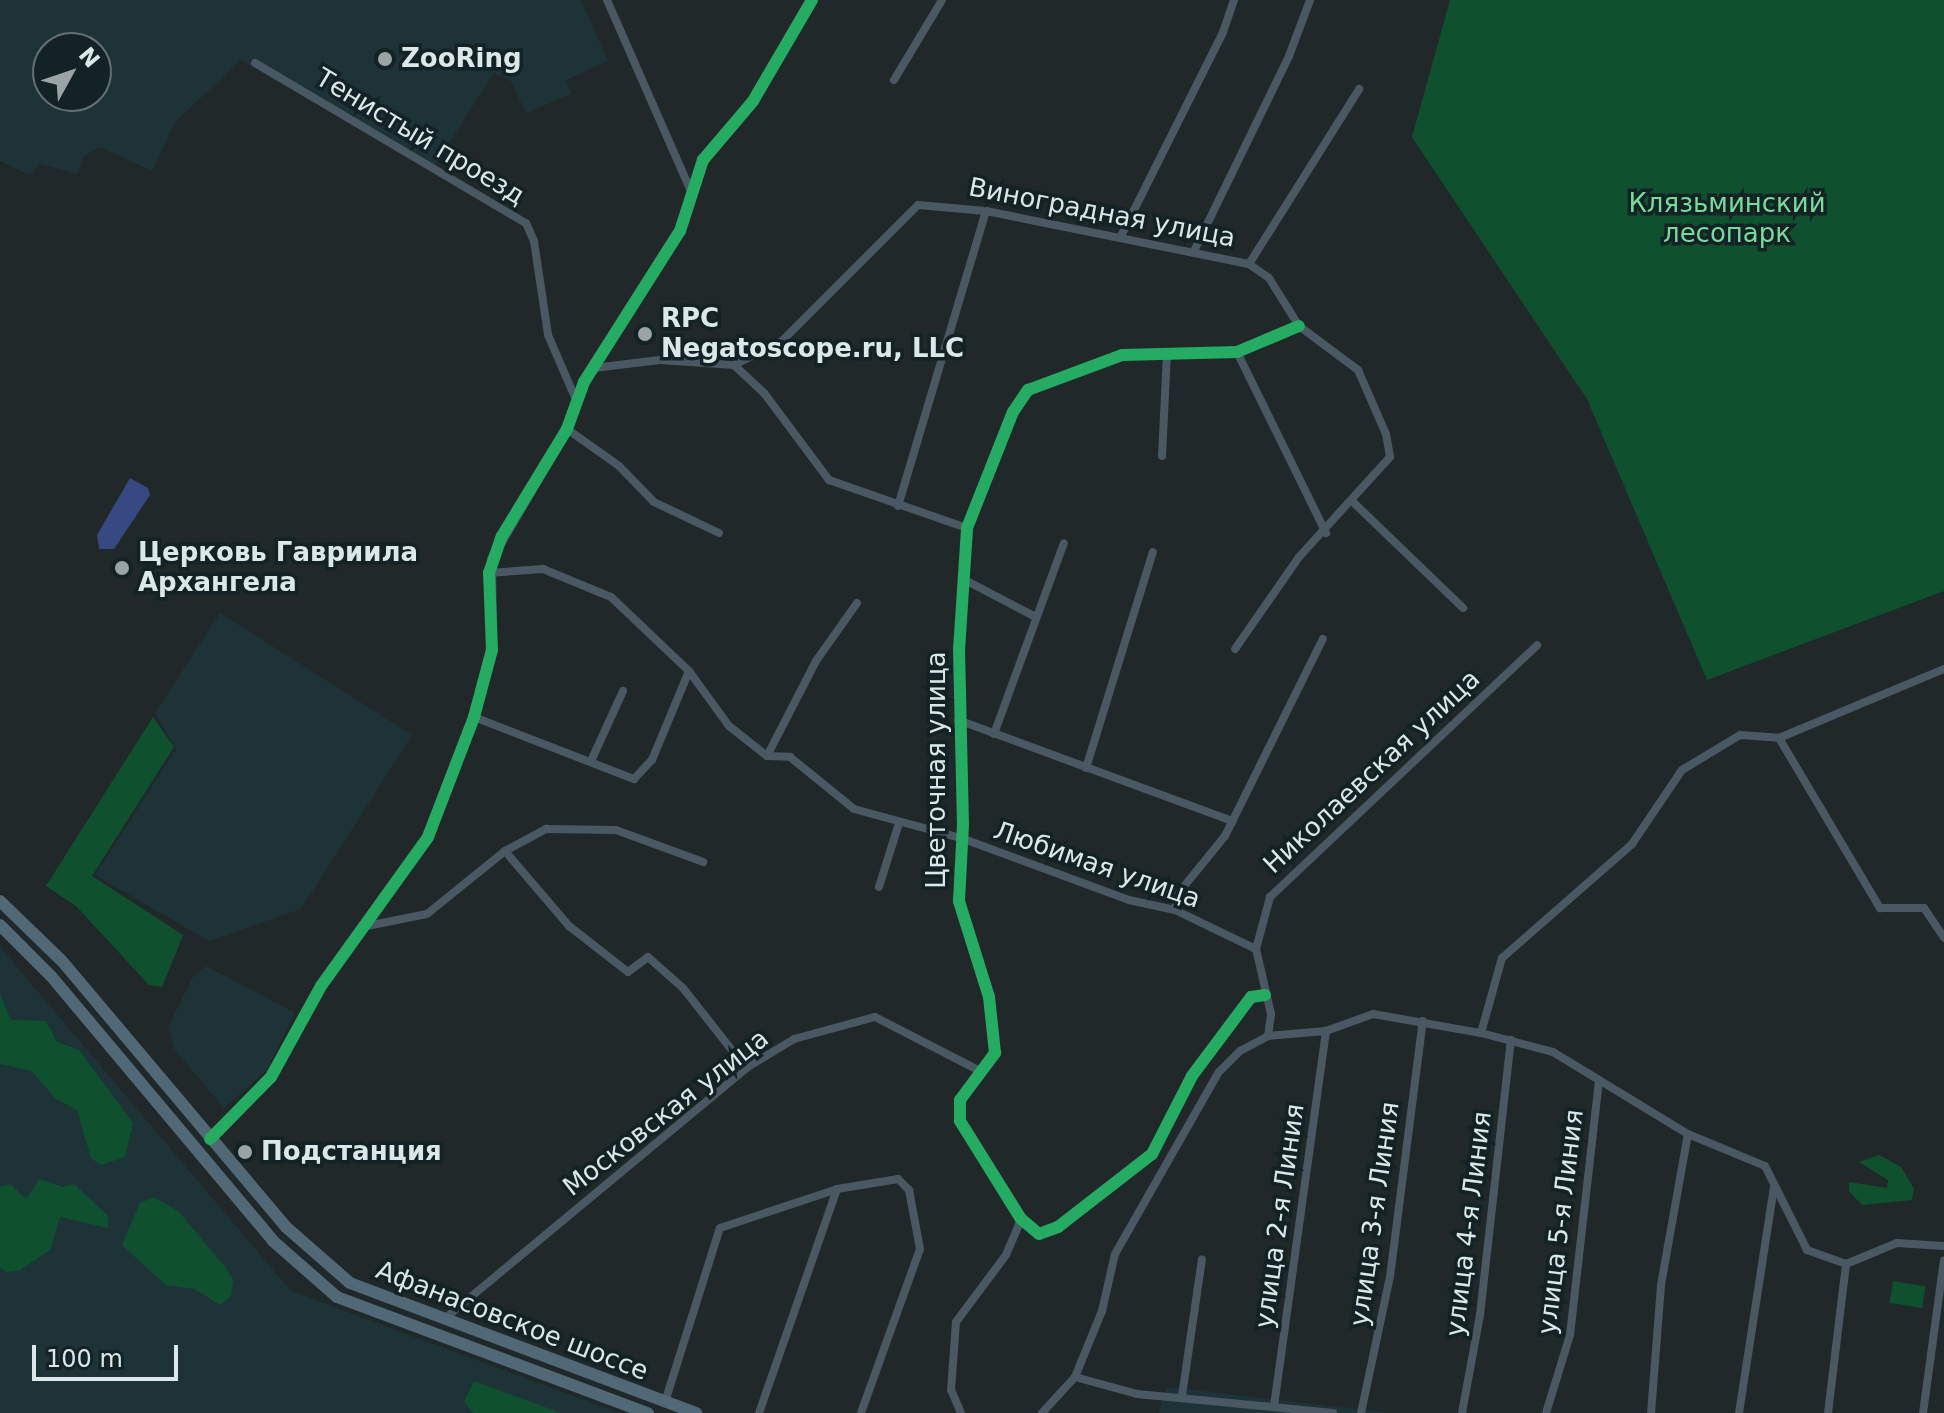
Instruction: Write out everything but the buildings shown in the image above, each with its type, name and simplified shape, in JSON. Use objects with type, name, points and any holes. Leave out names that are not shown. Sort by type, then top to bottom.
[{"type":"main road","name":"Афанасовское шоссе","points":[[0,901],[62,961],[210,1139],[315,1256],[350,1283],[696,1413]]},
{"type":"main road","name":"Афанасовское шоссе","points":[[0,925],[51,976],[273,1241],[337,1297],[648,1413]]},
{"type":"street","points":[[607,0],[692,194]]},
{"type":"street","points":[[210,1139],[271,1077],[321,986],[428,837],[474,717],[492,650],[489,573],[502,536],[567,429],[594,368],[680,231],[703,160],[753,101],[812,0]]},
{"type":"street","points":[[894,80],[942,0]]},
{"type":"street","points":[[1121,236],[1223,32],[1234,0]]},
{"type":"street","points":[[1193,253],[1289,56],[1310,0]]},
{"type":"street","name":"Тенистый проезд","points":[[255,63],[526,223],[534,241],[548,335],[577,402]]},
{"type":"street","points":[[1249,264],[1359,89]]},
{"type":"street","name":"Виноградная улица","points":[[734,365],[782,341],[840,287],[910,209],[930,203],[1121,236],[1249,264],[1269,278],[1299,326],[1358,370],[1386,434],[1386,466],[1326,533],[1299,557],[1235,649]]},
{"type":"street","points":[[898,506],[986,211]]},
{"type":"street","points":[[1299,326],[1237,352],[1326,533]]},
{"type":"street","name":"Цветочная улица","points":[[1021,1219],[960,1121],[960,1100],[995,1053],[989,997],[959,901],[958,720],[967,528],[1013,412],[1028,390],[1122,355],[1237,352]]},
{"type":"street","points":[[1162,456],[1167,355]]},
{"type":"street","points":[[594,368],[660,360],[734,365],[764,393],[829,480],[967,528]]},
{"type":"street","points":[[567,429],[619,466],[654,502],[719,533]]},
{"type":"street","points":[[1353,502],[1463,608]]},
{"type":"street","points":[[994,734],[1034,616],[1064,543]]},
{"type":"street","points":[[1086,768],[1153,552]]},
{"type":"street","name":"Любимая улица","points":[[489,573],[543,569],[611,597],[689,671],[729,726],[767,756],[790,757],[854,809],[961,838],[1129,900],[1175,910],[1256,949]]},
{"type":"street","points":[[965,580],[1034,616]]},
{"type":"street","points":[[767,756],[816,661],[857,603]]},
{"type":"street","points":[[1175,910],[1177,895],[1233,821],[1323,639]]},
{"type":"street","name":"Николаевская улица","points":[[1268,1036],[1271,1014],[1256,949],[1270,897],[1281,880],[1406,773],[1537,645]]},
{"type":"street","points":[[1481,1033],[1502,958],[1632,844],[1682,770],[1740,735],[1779,738],[1944,669]]},
{"type":"street","points":[[474,717],[634,779],[652,760],[689,671]]},
{"type":"street","points":[[591,761],[623,691]]},
{"type":"street","points":[[958,720],[1233,821]]},
{"type":"street","points":[[1779,738],[1880,908],[1924,908],[1944,938]]},
{"type":"street","points":[[879,887],[899,823]]},
{"type":"street","points":[[367,926],[427,914],[505,851],[546,829],[616,830],[703,862]]},
{"type":"street","points":[[505,851],[569,926],[628,972],[648,957],[683,988],[746,1068]]},
{"type":"street","points":[[961,1413],[951,1390],[956,1322],[1006,1255],[1021,1219],[1039,1234],[1058,1227],[1152,1154],[1192,1076],[1251,997],[1265,995]]},
{"type":"street","points":[[1042,1413],[1075,1377],[1102,1311],[1115,1254],[1219,1072],[1240,1051],[1268,1036],[1326,1031],[1373,1014],[1481,1033],[1553,1052],[1688,1134],[1765,1166],[1807,1250],[1846,1264],[1897,1243],[1944,1246]]},
{"type":"street","name":"Московская улица","points":[[443,1320],[746,1068],[794,1039],[875,1017],[982,1072]]},
{"type":"street","name":"улица 3-я Линия","points":[[1361,1413],[1390,1277],[1423,1021]]},
{"type":"street","name":"улица 2-я Линия","points":[[1274,1406],[1326,1031]]},
{"type":"street","name":"улица 4-я Линия","points":[[1462,1413],[1480,1315],[1511,1040]]},
{"type":"street","name":"улица 5-я Линия","points":[[1546,1413],[1570,1335],[1599,1081]]},
{"type":"street","points":[[1651,1413],[1661,1285],[1688,1134]]},
{"type":"street","points":[[665,1402],[717,1232],[837,1189],[889,1179],[905,1183],[921,1245],[861,1413]]},
{"type":"street","points":[[1739,1413],[1774,1188]]},
{"type":"street","points":[[759,1413],[837,1189]]},
{"type":"street","points":[[1182,1396],[1202,1259]]},
{"type":"street","points":[[1923,1413],[1944,1260]]},
{"type":"street","points":[[1828,1413],[1846,1264]]},
{"type":"street","points":[[1075,1377],[1137,1394],[1333,1413]]},
{"type":"shaded area","points":[[0,0],[581,0],[608,61],[566,80],[571,94],[526,113],[511,81],[494,73],[431,171],[241,60],[176,121],[152,171],[101,147],[84,155],[78,174],[40,164],[29,175],[0,161]]},
{"type":"shaded area","points":[[220,613],[412,735],[301,909],[209,941],[95,875],[176,749],[155,713]]},
{"type":"shaded area","points":[[0,947],[291,1291],[619,1413],[0,1413]]},
{"type":"shaded area","points":[[206,966],[295,1013],[266,1071],[224,1108],[174,1049],[168,1027],[193,977]]},
{"type":"shaded area","points":[[1167,1387],[1388,1413],[1158,1413]]},
{"type":"green space","name":"Клязьминский лесопарк","points":[[1450,0],[1944,0],[1944,591],[1707,680],[1587,399],[1412,137]]},
{"type":"green space","points":[[153,717],[174,747],[92,876],[183,935],[162,987],[149,985],[76,906],[46,886]]},
{"type":"green space","points":[[0,994],[11,1020],[46,1021],[57,1042],[79,1050],[133,1123],[125,1157],[101,1165],[91,1158],[77,1110],[55,1098],[32,1071],[0,1064]]},
{"type":"green space","points":[[1879,1155],[1901,1167],[1914,1189],[1912,1200],[1862,1205],[1849,1191],[1849,1182],[1887,1188],[1888,1180],[1859,1162]]},
{"type":"green space","points":[[40,1179],[62,1187],[74,1184],[108,1216],[108,1228],[60,1217],[50,1250],[20,1270],[6,1272],[0,1267],[0,1187],[10,1184],[26,1199]]},
{"type":"green space","points":[[154,1197],[178,1211],[226,1268],[233,1280],[231,1296],[220,1305],[195,1289],[166,1285],[122,1245],[140,1203]]},
{"type":"green space","points":[[1893,1281],[1926,1286],[1922,1308],[1890,1303]]},
{"type":"green space","points":[[474,1381],[561,1413],[473,1413],[464,1402]]},
{"type":"water","points":[[130,478],[148,488],[150,495],[114,549],[99,549],[97,535]]},
{"type":"cycle path","points":[[210,1139],[271,1077],[321,986],[428,837],[474,717],[492,650],[489,573],[502,536],[567,429],[584,382],[680,231],[703,160],[753,101],[812,0]]},
{"type":"cycle path","points":[[1265,995],[1251,997],[1192,1076],[1152,1154],[1058,1227],[1039,1234],[1021,1219],[960,1121],[960,1100],[995,1053],[989,997],[959,901],[963,825],[959,650],[967,528],[1013,412],[1028,390],[1122,355],[1237,352],[1299,326]]},
{"type":"place","name":"ZooRing","points":[[385,59]]},
{"type":"place","name":"RPC Negatoscope.ru, LLC","points":[[645,334]]},
{"type":"place","name":"Церковь Гавриила Архангела","points":[[122,568]]},
{"type":"place","name":"Подстанция","points":[[245,1152]]}]
